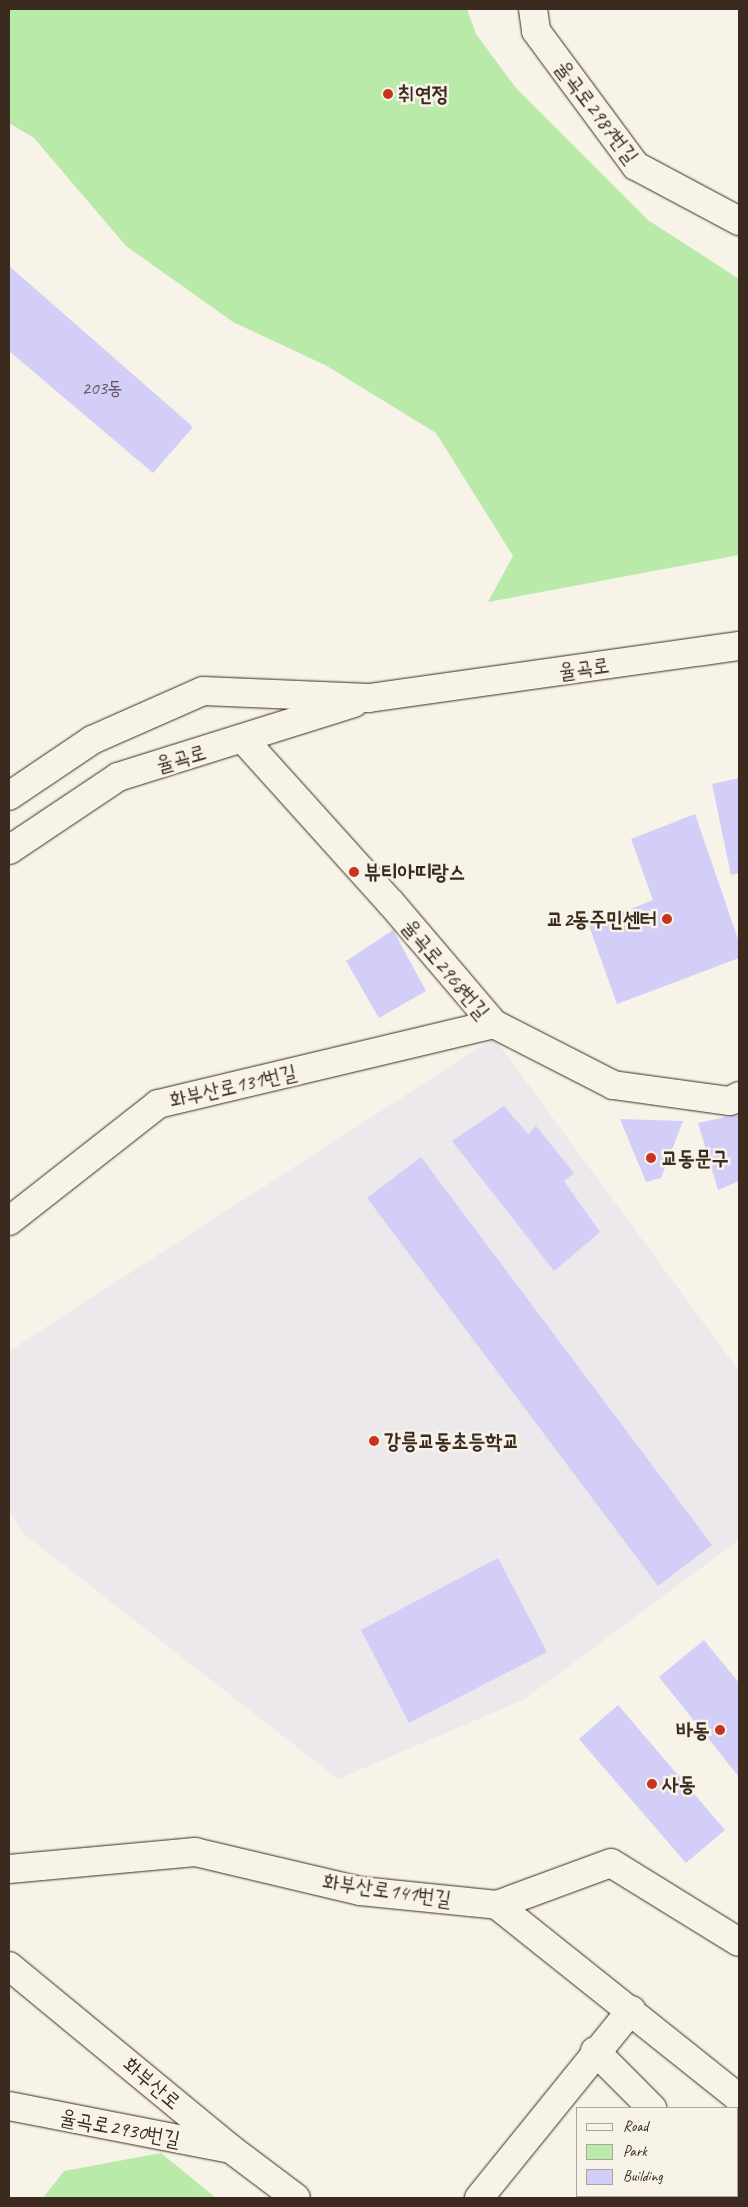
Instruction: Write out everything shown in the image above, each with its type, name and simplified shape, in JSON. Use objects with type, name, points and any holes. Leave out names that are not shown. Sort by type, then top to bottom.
[{"type":"street","name":"율곡로2987번길","points":[[533,9],[536,32],[636,166],[739,221]]},
{"type":"street","name":"율곡로","points":[[9,796],[92,740],[203,691],[369,698],[739,646]]},
{"type":"street","name":"율곡로","points":[[9,850],[118,777],[244,740],[369,698]]},
{"type":"street","name":"율곡로2968번길","points":[[244,740],[391,903],[494,1024],[613,1085],[730,1101],[739,1096]]},
{"type":"street","name":"화부산로131번길","points":[[9,1221],[158,1104],[494,1024]]},
{"type":"street","name":"화부산로141번길","points":[[9,1869],[195,1852],[360,1891],[497,1905],[611,1863],[739,1942]]},
{"type":"street","points":[[497,1905],[739,2098]]},
{"type":"street","name":"화부산로","points":[[9,1966],[231,2149],[296,2198]]},
{"type":"street","points":[[479,2198],[595,2051],[631,2010]]},
{"type":"street","points":[[595,2051],[651,2107]]},
{"type":"street","name":"율곡로2930번길","points":[[9,2106],[231,2149]]},
{"type":"shaded area","name":"강릉교동초등학교","points":[[494,1038],[739,1371],[739,1540],[523,1700],[338,1779],[24,1534],[9,1510],[9,1351]]},
{"type":"green space","points":[[9,9],[467,9],[476,34],[516,88],[648,220],[739,279],[739,555],[488,602],[513,556],[436,433],[327,366],[233,322],[126,246],[34,138],[9,123]]},
{"type":"green space","points":[[161,2153],[216,2198],[43,2198],[64,2171]]},
{"type":"building","points":[[9,266],[193,427],[153,473],[9,351]]},
{"type":"building","points":[[739,778],[739,873],[731,875],[712,784]]},
{"type":"building","points":[[695,814],[739,942],[739,958],[617,1004],[589,926],[653,900],[631,839]]},
{"type":"building","points":[[393,930],[426,991],[379,1018],[346,961]]},
{"type":"building","points":[[504,1106],[528,1134],[536,1126],[574,1173],[564,1181],[600,1232],[554,1271],[452,1141]]},
{"type":"building","points":[[739,1114],[739,1181],[718,1190],[698,1123]]},
{"type":"building","points":[[620,1119],[683,1121],[661,1178],[646,1182]]},
{"type":"building","points":[[421,1157],[712,1545],[658,1586],[367,1198]]},
{"type":"building","points":[[498,1558],[547,1652],[409,1723],[361,1630]]},
{"type":"building","name":"바동","points":[[704,1640],[739,1683],[739,1777],[659,1677]]},
{"type":"building","name":"사동","points":[[618,1705],[725,1830],[686,1863],[579,1739]]},
{"type":"place","name":"취연정","points":[[388,94]]},
{"type":"place","name":"뷰티아띠랑스","points":[[354,872]]},
{"type":"place","name":"교2동주민센터","points":[[667,919]]},
{"type":"place","name":"교동문구","points":[[651,1158]]},
{"type":"place","name":"강릉교동초등학교","points":[[374,1441]]},
{"type":"place","name":"바동","points":[[720,1730]]},
{"type":"place","name":"사동","points":[[652,1784]]}]
